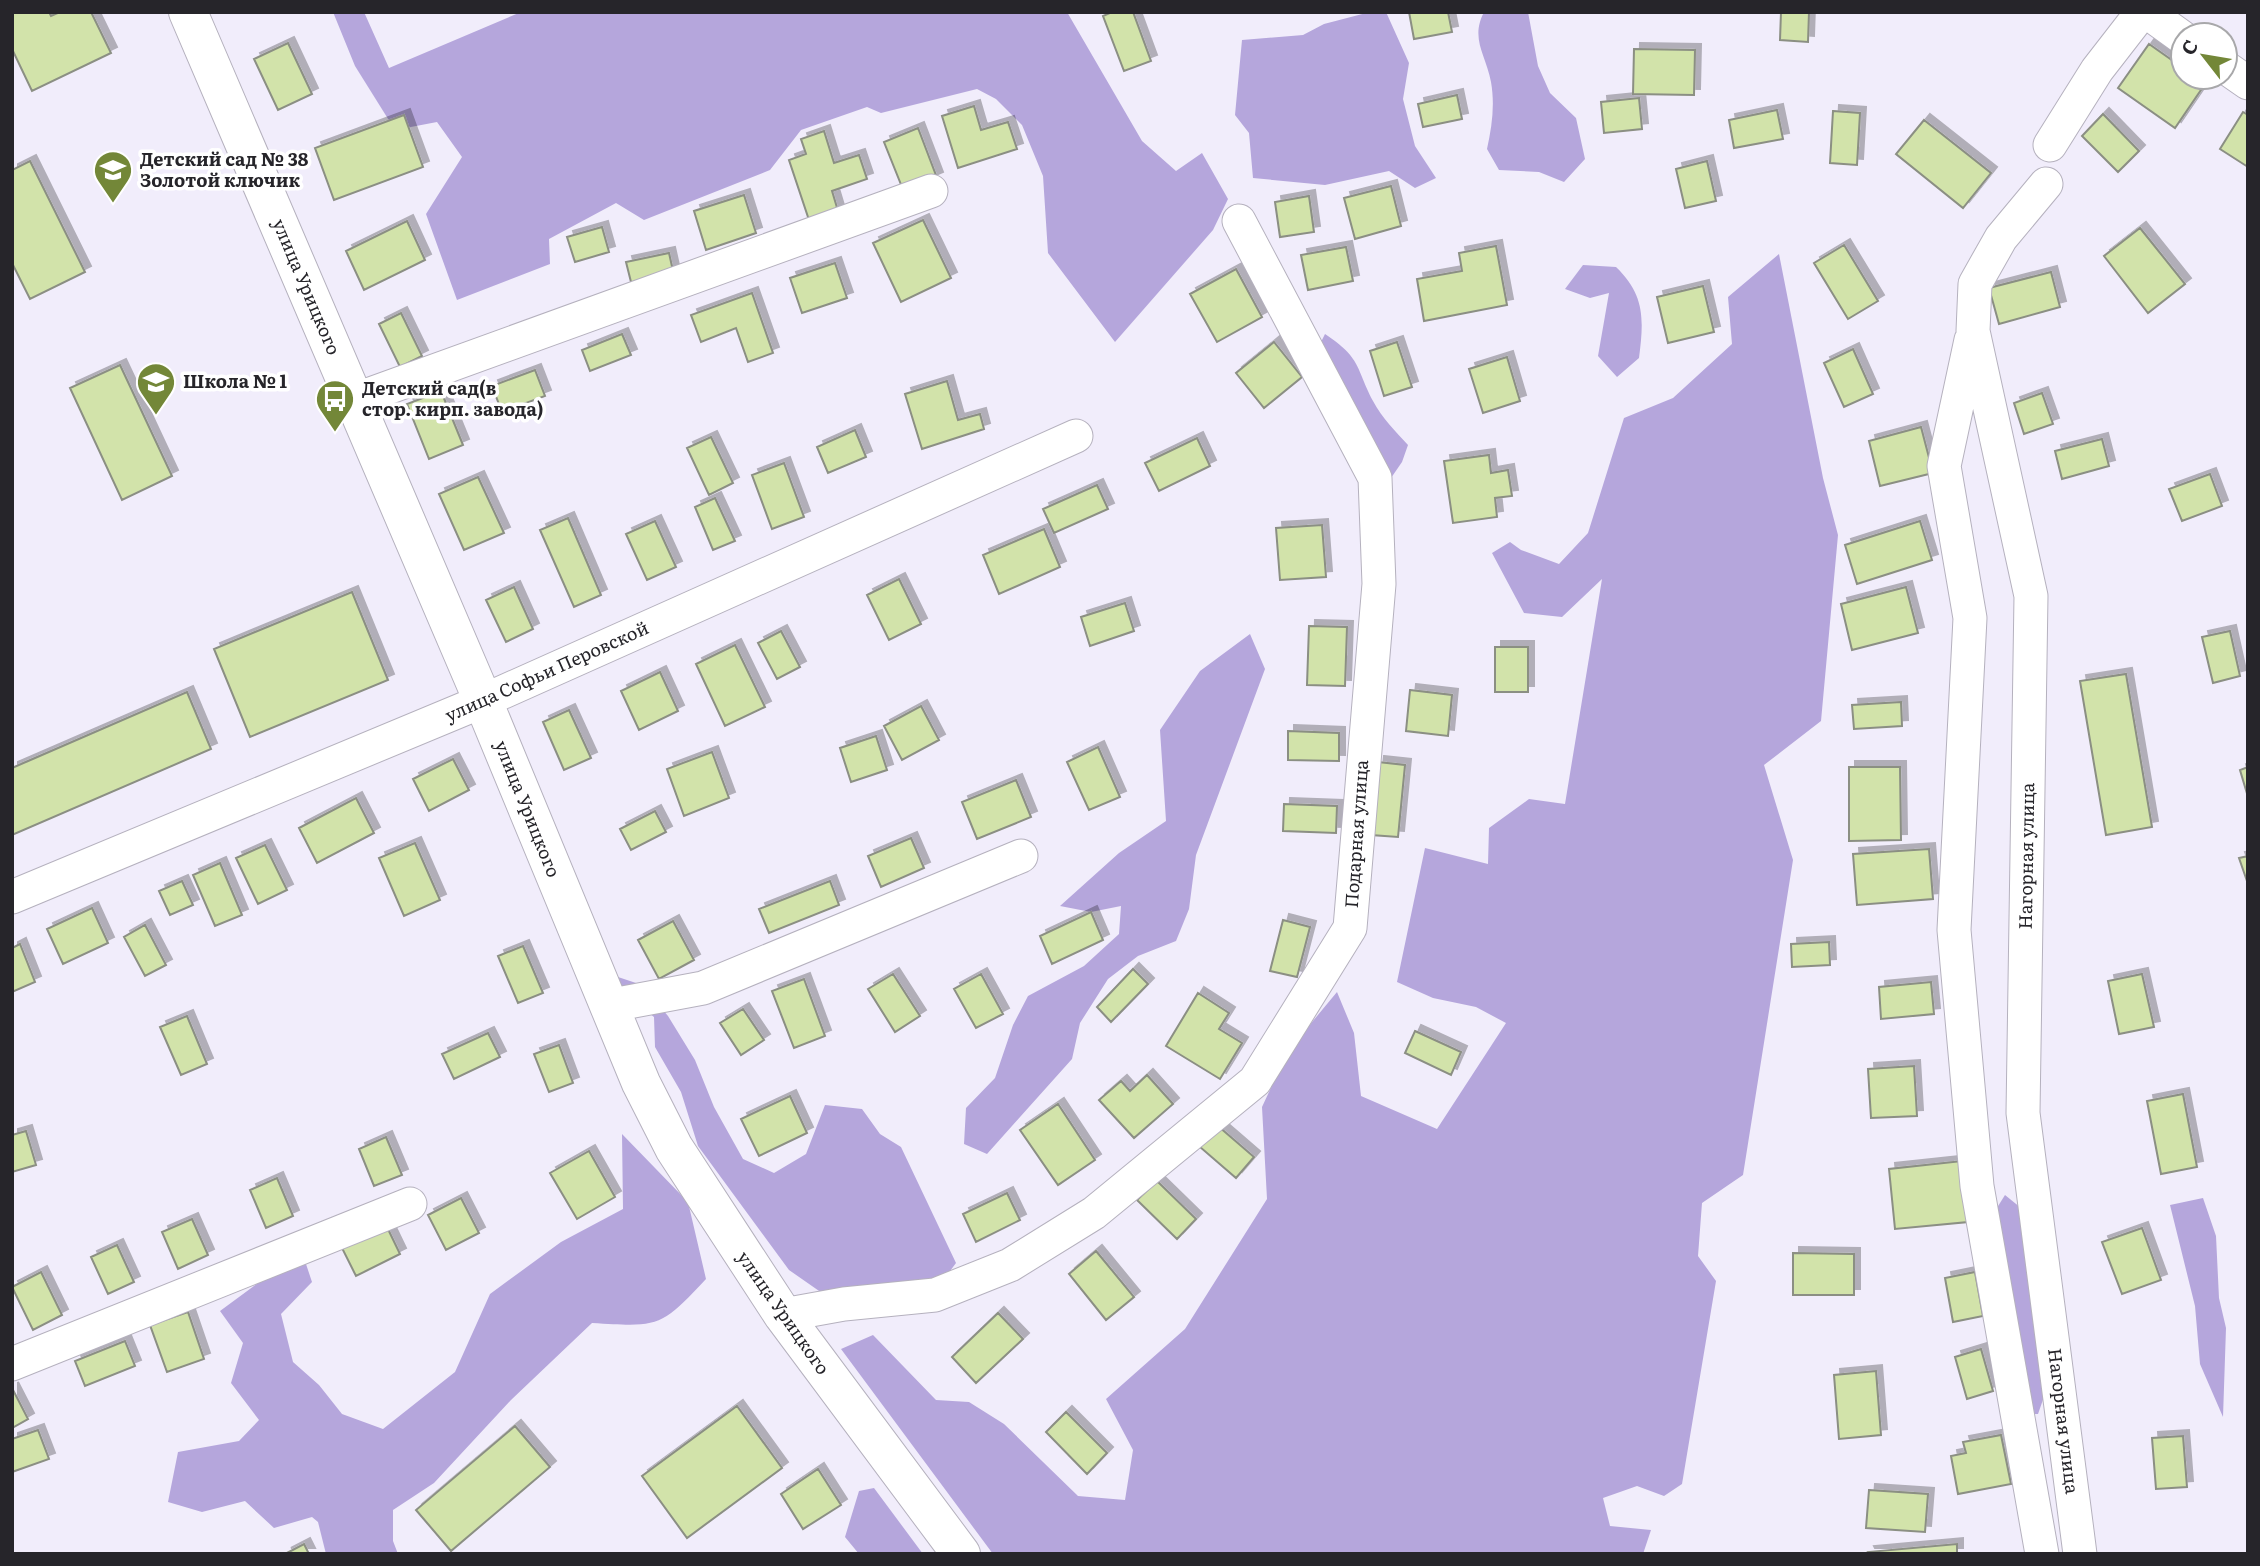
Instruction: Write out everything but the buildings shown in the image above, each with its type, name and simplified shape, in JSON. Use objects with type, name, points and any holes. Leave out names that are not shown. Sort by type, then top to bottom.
[{"type":"main road","name":"улица Урицкого","points":[[188,12],[483,701],[607,1006],[674,1148],[783,1315],[961,1554]]},
{"type":"street","points":[[2050,145],[2097,70],[2144,12],[2169,29]]},
{"type":"street","name":"Нагорная улица","points":[[2046,184],[2001,238],[1975,284],[1973,331],[2031,596],[2023,1113],[2080,1554]]},
{"type":"street","points":[[354,400],[931,191]]},
{"type":"street","name":"Подарная улица","points":[[783,1315],[844,1304],[935,1295],[1010,1265],[1094,1213],[1255,1082],[1350,928],[1379,584],[1375,478],[1239,221]]},
{"type":"street","points":[[1973,331],[1944,466],[1970,618],[1954,930],[1977,1186],[2042,1554]]},
{"type":"street","name":"улица Софьи Перовской","points":[[12,897],[483,701],[1076,436]]},
{"type":"street","points":[[607,1006],[703,988],[1021,856]]},
{"type":"street","points":[[12,1364],[410,1204]]},
{"type":"shaded area","points":[[333,12],[364,12],[389,68],[521,12],[1067,12],[1142,141],[1176,171],[1202,153],[1228,199],[1213,230],[1115,342],[1048,253],[1043,176],[1022,125],[996,99],[977,89],[881,113],[867,107],[801,130],[770,170],[644,220],[616,203],[549,239],[550,264],[457,300],[426,214],[462,157],[437,122],[395,130],[355,66]]},
{"type":"shaded area","points":[[1370,12],[1386,12],[1409,63],[1403,99],[1415,146],[1436,178],[1415,188],[1389,171],[1325,185],[1253,178],[1249,133],[1235,115],[1242,40],[1303,35],[1324,24]]},
{"type":"shaded area","points":[[1484,12],[1528,12],[1538,66],[1550,93],[1576,118],[1585,159],[1564,182],[1539,172],[1499,170],[1487,149],[1493,99],[1478,31]]},
{"type":"shaded area","points":[[1779,254],[1823,478],[1838,535],[1821,721],[1764,765],[1793,860],[1743,1175],[1702,1203],[1698,1256],[1716,1281],[1682,1484],[1664,1496],[1637,1486],[1603,1498],[1610,1526],[1651,1530],[1643,1554],[993,1554],[841,1349],[873,1335],[936,1400],[969,1402],[1004,1424],[1078,1496],[1125,1500],[1133,1450],[1106,1399],[1185,1329],[1267,1199],[1262,1107],[1288,1051],[1337,992],[1354,1033],[1361,1096],[1437,1129],[1506,1023],[1476,1007],[1433,998],[1397,982],[1425,848],[1488,864],[1489,828],[1529,799],[1565,804],[1602,579],[1562,617],[1524,613],[1492,553],[1510,542],[1521,550],[1559,564],[1588,533],[1624,418],[1673,398],[1732,344],[1728,297]]},
{"type":"shaded area","points":[[1583,265],[1616,267],[1626,277],[1637,298],[1642,319],[1639,358],[1617,377],[1598,356],[1609,293],[1590,298],[1565,289]]},
{"type":"shaded area","points":[[1325,334],[1352,357],[1377,407],[1408,445],[1402,462],[1391,478],[1318,348]]},
{"type":"shaded area","points":[[1250,634],[1265,669],[1196,855],[1189,909],[1176,941],[1138,956],[1108,979],[1080,1023],[1072,1059],[987,1154],[964,1144],[966,1108],[995,1078],[1013,1025],[1028,996],[1084,966],[1119,934],[1121,906],[1091,912],[1060,906],[1119,853],[1166,821],[1160,730],[1200,671]]},
{"type":"shaded area","points":[[618,977],[642,985],[668,1016],[695,1060],[714,1107],[743,1159],[774,1173],[806,1154],[825,1105],[862,1109],[880,1134],[901,1147],[956,1263],[944,1279],[822,1293],[789,1270],[698,1146],[681,1092],[655,1047],[654,1017],[622,992]]},
{"type":"shaded area","points":[[622,1134],[688,1202],[706,1279],[678,1307],[657,1321],[632,1325],[592,1323],[511,1400],[434,1483],[393,1510],[393,1541],[398,1554],[326,1554],[318,1522],[312,1517],[274,1528],[245,1501],[202,1512],[168,1502],[178,1452],[239,1441],[259,1420],[231,1383],[243,1343],[220,1311],[262,1280],[306,1264],[312,1282],[281,1314],[293,1362],[319,1385],[342,1414],[383,1429],[455,1372],[490,1294],[561,1242],[623,1209]]},
{"type":"shaded area","points":[[2005,1195],[2021,1208],[2046,1391],[2038,1414],[2026,1414],[1995,1211]]},
{"type":"shaded area","points":[[2203,1198],[2216,1236],[2219,1298],[2226,1328],[2223,1417],[2200,1364],[2195,1306],[2170,1205]]},
{"type":"shaded area","points":[[874,1488],[923,1554],[859,1554],[845,1537],[859,1491]]},
{"type":"place","name":"Детский сад № 38 Золотой ключик","points":[[113,204]]},
{"type":"place","name":"Школа № 1","points":[[156,416]]},
{"type":"place","name":"Детский сад(в стор. кирп. завода)","points":[[335,433]]}]
